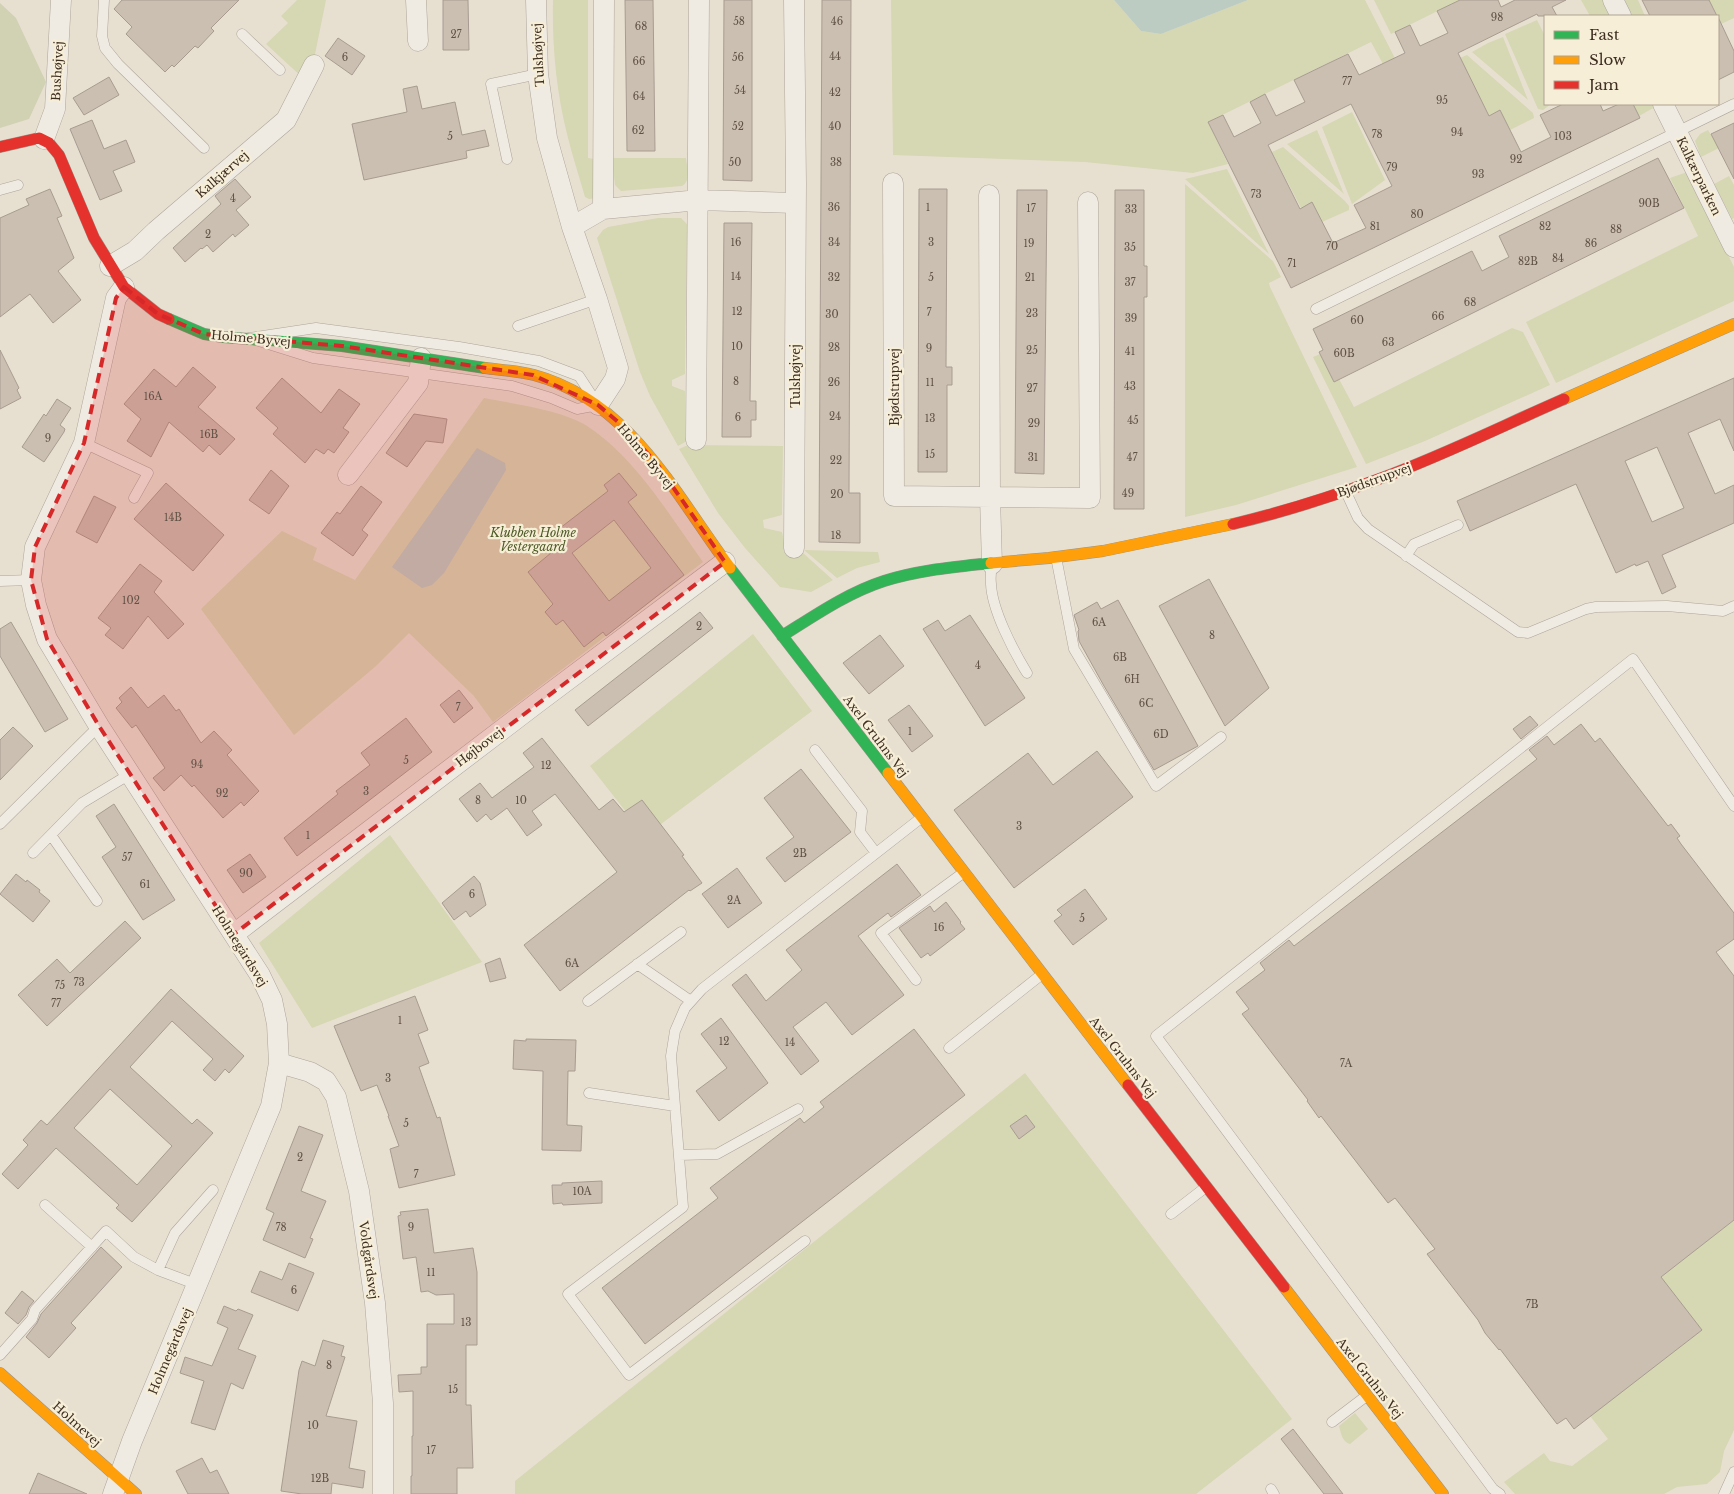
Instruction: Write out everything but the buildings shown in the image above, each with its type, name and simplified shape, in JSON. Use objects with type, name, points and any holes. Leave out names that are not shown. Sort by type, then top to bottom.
[{"type":"street","name":"Bushøjvej","points":[[44,139],[55,109],[61,0]]},
{"type":"street","points":[[416,0],[418,41]]},
{"type":"street","name":"Tulshøjvej","points":[[536,0],[538,74],[547,138],[572,227],[618,368],[616,379],[598,405]]},
{"type":"street","points":[[603,210],[604,0]]},
{"type":"street","points":[[696,440],[699,0]]},
{"type":"street","name":"Tulshøjvej","points":[[794,0],[794,548]]},
{"type":"street","points":[[1613,0],[1620,15]]},
{"type":"street","name":"Kalkjærvej","points":[[110,266],[144,244],[156,231],[286,120],[314,65]]},
{"type":"street","name":"Kalkærparken","points":[[1664,105],[1734,247]]},
{"type":"street","points":[[0,147],[35,138],[44,139]]},
{"type":"street","name":"Holme Byvej","points":[[44,139],[59,154],[94,238],[124,287],[158,314],[182,326],[204,334],[223,337],[342,346],[420,365],[533,375],[560,384],[598,405],[623,426],[657,464],[725,562],[782,636]]},
{"type":"street","name":"Bjødstrupvej","points":[[893,183],[894,496],[1090,498],[1088,202]]},
{"type":"street","points":[[989,195],[992,564]]},
{"type":"street","points":[[572,227],[603,210],[698,200],[795,204]]},
{"type":"street","points":[[84,442],[116,298],[124,287]]},
{"type":"street","name":"Bjødstrupvej","points":[[782,636],[846,598],[884,582],[912,574],[940,569],[1100,552],[1210,530],[1345,492],[1430,459],[1734,324]]},
{"type":"street","points":[[348,475],[418,383],[420,365]]},
{"type":"street","name":"Holmegårdsvej","points":[[84,442],[35,548],[31,580],[36,606],[47,639],[99,726],[260,975],[272,1000],[278,1024],[279,1064],[271,1106],[115,1486]]},
{"type":"street","name":"Højbovej","points":[[234,934],[537,702],[725,562]]},
{"type":"street","name":"Axel Gruhns Vej","points":[[782,636],[1440,1490]]},
{"type":"street","name":"Voldgårdsvej","points":[[279,1064],[310,1072],[326,1081],[336,1097],[359,1191],[375,1303],[384,1403],[383,1494]]},
{"type":"street","name":"Holmevej","points":[[0,1374],[115,1486],[136,1494]]},
{"type":"lane","points":[[104,0],[102,36],[106,48],[118,64],[204,148]]},
{"type":"lane","points":[[242,34],[280,70]]},
{"type":"lane","points":[[507,159],[491,84],[538,74]]},
{"type":"lane","points":[[1316,309],[1734,104]]},
{"type":"lane","points":[[0,190],[18,185]]},
{"type":"lane","points":[[518,326],[597,299]]},
{"type":"lane","points":[[248,338],[316,328],[539,360],[579,376],[598,405],[577,409],[551,398],[512,386],[420,365]]},
{"type":"lane","points":[[84,442],[148,473],[134,498]]},
{"type":"lane","points":[[1345,492],[1358,518],[1368,529],[1518,632],[1528,633],[1586,609],[1596,607],[1667,606],[1723,611],[1734,606]]},
{"type":"lane","points":[[1406,556],[1414,544],[1458,525]]},
{"type":"lane","points":[[1056,556],[1074,649],[1156,786],[1221,737]]},
{"type":"lane","points":[[992,564],[990,583],[993,599],[1012,649],[1027,673]]},
{"type":"lane","points":[[0,581],[31,580]]},
{"type":"lane","points":[[1500,1494],[1493,1489],[1156,1036],[1633,659],[1734,806]]},
{"type":"lane","points":[[0,824],[99,726]]},
{"type":"lane","points":[[815,750],[862,810],[860,832],[876,853]]},
{"type":"lane","points":[[33,853],[82,803],[130,774]]},
{"type":"lane","points":[[805,1241],[629,1375],[568,1294],[683,1207],[672,1056],[675,1031],[685,1008],[702,989],[921,818]]},
{"type":"lane","points":[[51,835],[97,901]]},
{"type":"lane","points":[[916,980],[882,933],[963,873]]},
{"type":"lane","points":[[588,1001],[681,932]]},
{"type":"lane","points":[[637,964],[691,1001]]},
{"type":"lane","points":[[949,1048],[1042,974]]},
{"type":"lane","points":[[589,1093],[675,1106]]},
{"type":"lane","points":[[679,1155],[717,1154],[798,1109]]},
{"type":"lane","points":[[1171,1214],[1206,1187]]},
{"type":"lane","points":[[158,1270],[175,1232],[213,1190]]},
{"type":"lane","points":[[45,1205],[92,1247]]},
{"type":"lane","points":[[0,1355],[32,1319],[35,1310],[106,1232],[134,1257],[158,1270],[198,1285]]},
{"type":"lane","points":[[1332,1422],[1366,1396]]},
{"type":"lane","points":[[1714,1494],[1726,1493],[1734,1472]]},
{"type":"lane","points":[[1428,1494],[1440,1490]]},
{"type":"highlighted area","points":[[124,287],[158,314],[204,334],[342,346],[533,375],[598,405],[623,426],[657,464],[725,562],[234,934],[99,726],[47,639],[31,580],[35,547],[84,443],[116,298]]},
{"type":"green space","points":[[297,0],[326,0],[313,64],[304,79],[266,44],[288,23],[281,16]]},
{"type":"green space","points":[[553,0],[588,0],[588,158],[594,159],[596,198],[589,199],[585,197],[563,117],[553,34]]},
{"type":"green space","points":[[891,0],[1114,0],[1141,31],[1161,34],[1248,0],[1365,0],[1400,68],[1383,64],[1371,42],[1208,122],[1228,164],[1193,173],[1085,162],[893,155]]},
{"type":"green space","points":[[1374,0],[1460,0],[1391,34]]},
{"type":"green space","points":[[1581,0],[1603,0],[1610,15],[1589,15]]},
{"type":"green space","points":[[1623,0],[1638,0],[1645,15],[1630,15]]},
{"type":"green space","points":[[1695,0],[1734,0],[1734,18],[1721,24],[1719,15],[1717,15],[1713,7],[1701,12]]},
{"type":"green space","points":[[0,3],[16,18],[46,82],[29,119],[0,128]]},
{"type":"green space","points":[[1537,20],[1544,34],[1544,105],[1550,105],[1543,110],[1538,109],[1505,34]]},
{"type":"green space","points":[[1503,37],[1528,100],[1472,52]]},
{"type":"green space","points":[[1467,55],[1533,113],[1534,118],[1510,130],[1500,110],[1489,116],[1460,58]]},
{"type":"green space","points":[[1634,105],[1654,105],[1655,107],[1639,116]]},
{"type":"green space","points":[[1352,112],[1385,180],[1352,204],[1322,127]]},
{"type":"green space","points":[[1317,130],[1344,194],[1287,144]]},
{"type":"green space","points":[[1708,130],[1719,148],[1701,157],[1695,141],[1700,134]]},
{"type":"green space","points":[[1283,147],[1345,201],[1349,206],[1349,210],[1322,222],[1312,203],[1301,208],[1272,152]]},
{"type":"green space","points":[[612,158],[686,158],[687,181],[682,186],[621,191],[615,185]]},
{"type":"green space","points":[[1227,169],[1269,254],[1185,179]]},
{"type":"green space","points":[[1687,172],[1734,267],[1734,301],[1556,383],[1526,322],[1698,236],[1670,178]]},
{"type":"green space","points":[[1729,176],[1734,185],[1734,218],[1732,219],[1714,184]]},
{"type":"green space","points":[[1185,184],[1273,261],[1281,277],[1269,283],[1270,287],[1357,467],[1236,505],[1185,517]]},
{"type":"green space","points":[[658,218],[681,218],[687,224],[685,374],[672,380],[672,386],[685,391],[685,437],[687,441],[678,446],[650,396],[640,372],[597,238],[608,227]]},
{"type":"green space","points":[[1512,328],[1523,332],[1550,385],[1425,441],[1366,464],[1313,357],[1320,354],[1334,381],[1339,379],[1354,407]]},
{"type":"green space","name":"Klubben Holme Vestergaard","points":[[484,398],[537,408],[577,420],[605,439],[651,488],[703,562],[493,722],[474,696],[409,633],[376,666],[294,735],[201,609],[282,531],[317,548],[313,560],[355,580]]},
{"type":"green space","points":[[688,445],[783,446],[782,515],[763,520],[764,528],[782,532],[786,552],[802,552],[833,580],[811,592],[780,587],[745,548],[718,513],[679,449]]},
{"type":"green space","points":[[804,550],[878,552],[880,562],[857,568],[837,578]]},
{"type":"green space","points":[[753,634],[812,711],[645,836],[590,766]]},
{"type":"green space","points":[[390,835],[482,962],[312,1028],[259,943]]},
{"type":"green space","points":[[1025,1073],[1292,1419],[1196,1494],[515,1494],[515,1481]]},
{"type":"green space","points":[[1734,1220],[1734,1430],[1724,1451],[1720,1472],[1707,1484],[1677,1487],[1664,1494],[1515,1494],[1504,1482],[1544,1453],[1550,1461],[1572,1466],[1608,1439],[1590,1416],[1702,1330],[1661,1277]]},
{"type":"green space","points":[[1355,1413],[1368,1429],[1350,1444],[1344,1439],[1339,1426]]},
{"type":"shaded area","points":[[1114,0],[1248,0],[1161,34],[1141,31]]},
{"type":"shaded area","points":[[477,448],[505,463],[506,470],[444,573],[432,585],[422,588],[392,567]]},
{"type":"traffic: fast","points":[[169,319],[204,334],[223,337],[342,346],[485,368]]},
{"type":"traffic: fast","points":[[782,636],[844,598],[884,581],[924,572],[991,563]]},
{"type":"traffic: fast","points":[[730,568],[888,773]]},
{"type":"traffic: slow","points":[[1564,399],[1734,324]]},
{"type":"traffic: slow","points":[[485,368],[534,375],[568,388],[597,406],[624,428],[669,481],[730,568]]},
{"type":"traffic: slow","points":[[991,563],[1103,551],[1233,524]]},
{"type":"traffic: slow","points":[[888,773],[1128,1085]]},
{"type":"traffic: slow","points":[[1284,1287],[1443,1494]]},
{"type":"traffic: slow","points":[[0,1373],[136,1494]]},
{"type":"traffic: jam","points":[[0,147],[39,138],[49,143],[59,155],[94,238],[124,287],[158,314],[169,319]]},
{"type":"traffic: jam","points":[[1233,524],[1307,504],[1379,479],[1449,451],[1564,399]]},
{"type":"traffic: jam","points":[[1128,1085],[1284,1287]]}]
